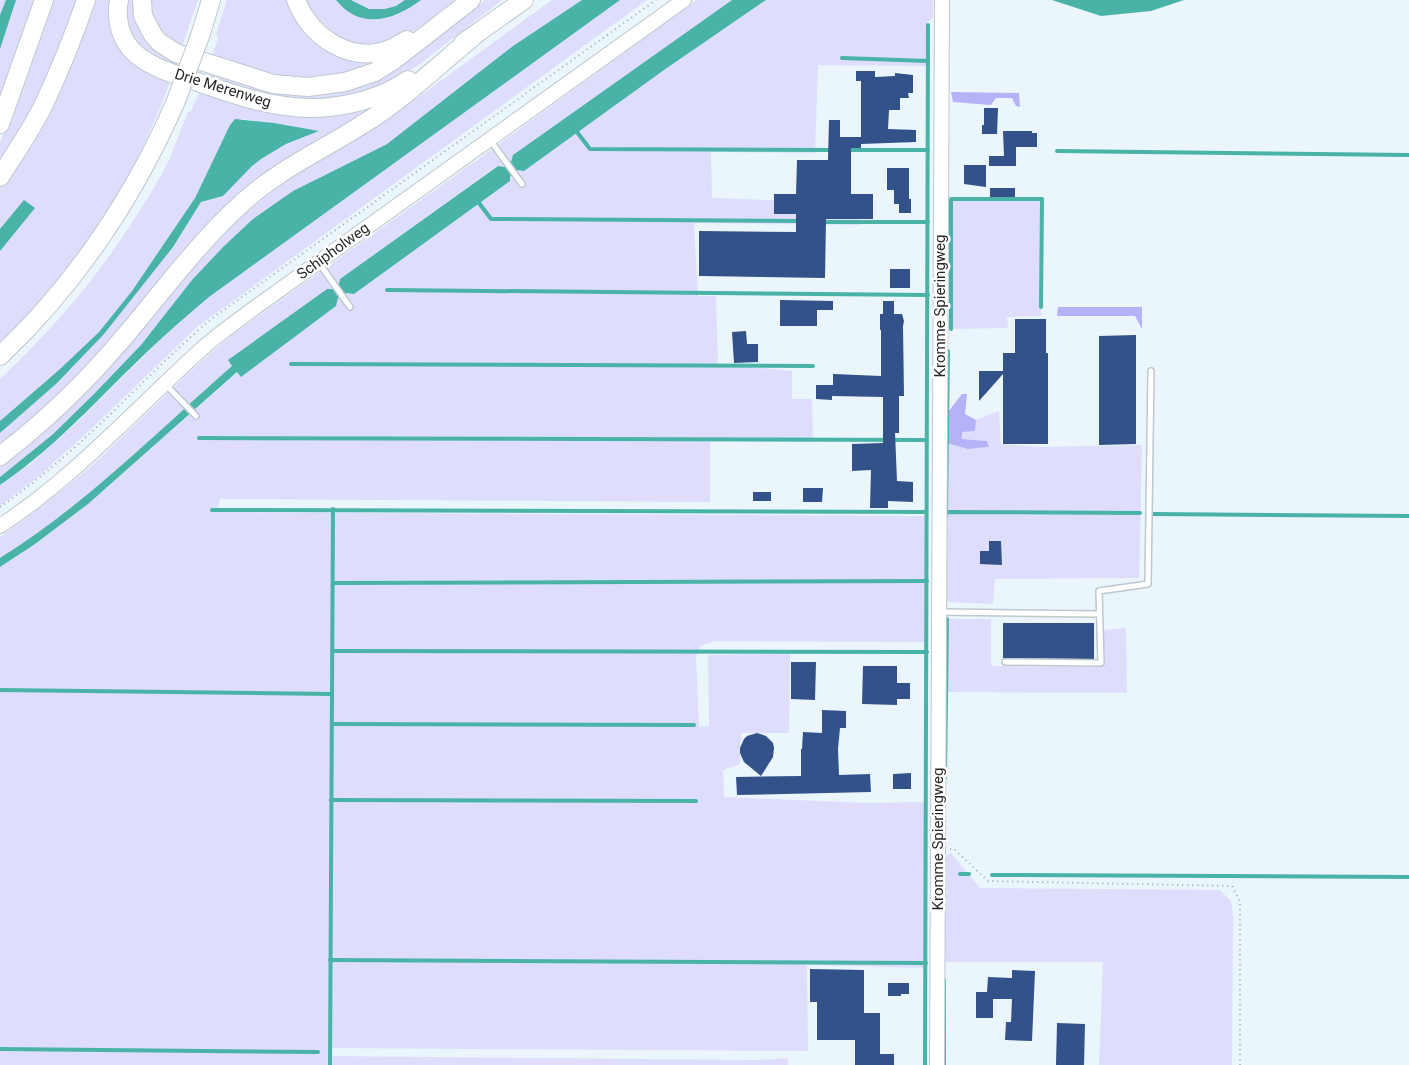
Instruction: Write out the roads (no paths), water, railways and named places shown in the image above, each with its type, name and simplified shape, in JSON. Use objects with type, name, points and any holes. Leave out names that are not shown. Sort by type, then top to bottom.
[{"type":"highway","points":[[0,124],[44,0]]},
{"type":"highway","points":[[0,177],[44,105],[73,38],[86,0]]},
{"type":"highway","name":"Drie Merenweg","points":[[119,0],[118,17],[123,37],[136,54],[144,60],[165,71],[252,100],[285,106],[313,108],[343,105],[377,96],[404,84],[524,0]]},
{"type":"highway","name":"Drie Merenweg","points":[[142,0],[144,16],[148,27],[160,42],[168,48],[213,66],[273,84],[290,86],[327,86],[375,72],[394,60],[440,22],[471,0]]},
{"type":"highway","points":[[0,356],[72,278],[99,241],[143,172],[176,101],[211,0]]},
{"type":"highway","points":[[296,0],[307,20],[320,34],[334,45],[354,52],[373,53],[389,50],[440,22]]},
{"type":"highway","points":[[0,456],[49,416],[85,381],[211,232],[242,203],[275,176],[364,124],[387,108],[473,37]]},
{"type":"street","name":"Schipholweg","points":[[0,526],[42,496],[81,464],[206,345],[318,262],[684,0]]},
{"type":"street","name":"Kromme Spieringweg","points":[[937,1065],[942,0]]},
{"type":"lane","points":[[490,139],[522,184]]},
{"type":"lane","points":[[318,262],[350,307]]},
{"type":"lane","points":[[1005,662],[1101,663],[1099,591],[1148,584],[1151,371]]},
{"type":"lane","points":[[165,384],[194,414]]},
{"type":"lane","points":[[939,612],[1099,614]]},
{"type":"waterway","points":[[925,1065],[928,25]]},
{"type":"waterway","points":[[842,58],[928,61]]},
{"type":"waterway","points":[[577,132],[590,149],[831,150]]},
{"type":"waterway","points":[[848,150],[928,150]]},
{"type":"waterway","points":[[1057,151],[1409,155]]},
{"type":"waterway","points":[[951,329],[951,199],[1042,199],[1041,307]]},
{"type":"waterway","points":[[479,203],[491,219],[799,221]]},
{"type":"waterway","points":[[821,222],[928,222]]},
{"type":"waterway","points":[[387,290],[928,295]]},
{"type":"waterway","points":[[946,512],[948,351]]},
{"type":"waterway","points":[[291,364],[813,366]]},
{"type":"waterway","points":[[199,438],[927,440]]},
{"type":"waterway","points":[[330,1065],[333,509]]},
{"type":"waterway","points":[[212,510],[926,512]]},
{"type":"waterway","points":[[946,515],[946,512],[1140,513]]},
{"type":"waterway","points":[[1152,514],[1409,516]]},
{"type":"waterway","points":[[333,583],[927,581]]},
{"type":"waterway","points":[[945,778],[947,619]]},
{"type":"waterway","points":[[332,651],[927,652]]},
{"type":"waterway","points":[[0,690],[332,694]]},
{"type":"waterway","points":[[332,724],[694,725]]},
{"type":"waterway","points":[[331,800],[696,801]]},
{"type":"waterway","points":[[960,874],[969,874]]},
{"type":"waterway","points":[[992,875],[1409,877]]},
{"type":"waterway","points":[[330,960],[926,963]]},
{"type":"waterway","points":[[944,980],[944,1065]]},
{"type":"waterway","points":[[0,1049],[318,1052]]}]
